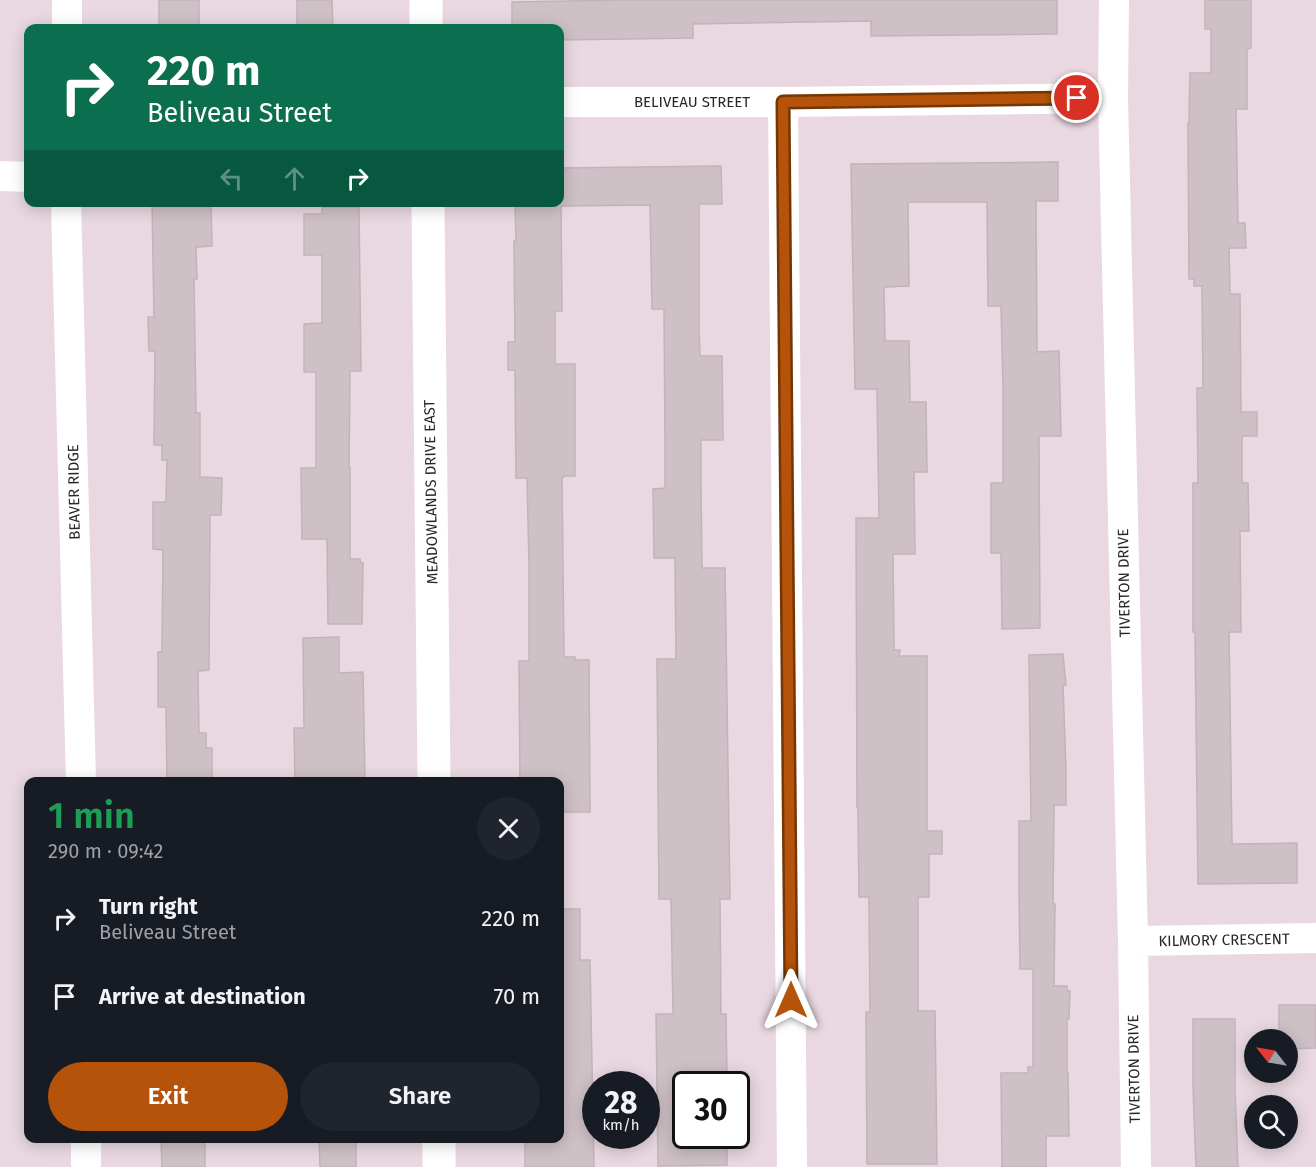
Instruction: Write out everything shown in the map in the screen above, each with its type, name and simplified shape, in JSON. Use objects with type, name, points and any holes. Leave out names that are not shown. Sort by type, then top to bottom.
[{"type":"main road","points":[[426,0],[426,24]]},
{"type":"main road","name":"MEADOWLANDS DRIVE EAST","points":[[428,207],[434,777]]},
{"type":"main road","points":[[439,1143],[439,1167]]},
{"type":"street","points":[[67,0],[67,24]]},
{"type":"street","name":"TIVERTON DRIVE","points":[[1114,0],[1113,98],[1133,941],[1136,1167]]},
{"type":"street","name":"BELIVEAU STREET","points":[[564,102],[1113,98]]},
{"type":"street","points":[[783,102],[792,1167]]},
{"type":"street","points":[[0,176],[24,177]]},
{"type":"street","name":"BEAVER RIDGE","points":[[66,207],[81,777]]},
{"type":"street","name":"KILMORY CRESCENT","points":[[1133,941],[1316,938]]},
{"type":"street","points":[[86,1143],[86,1167]]},
{"type":"building","points":[[159,0],[199,0],[199,24],[159,24]]},
{"type":"building","points":[[297,0],[332,0],[333,24],[297,24]]},
{"type":"building","points":[[1057,0],[1057,34],[871,36],[871,21],[693,24],[693,38],[564,40],[564,24],[512,24],[512,2]]},
{"type":"building","points":[[1205,0],[1251,0],[1251,48],[1247,49],[1247,109],[1236,109],[1238,223],[1245,223],[1246,248],[1229,248],[1230,294],[1240,294],[1241,412],[1257,412],[1257,436],[1242,436],[1242,483],[1248,483],[1249,531],[1240,531],[1241,632],[1229,632],[1232,844],[1297,843],[1297,883],[1198,884],[1195,632],[1193,632],[1193,483],[1198,483],[1197,388],[1203,388],[1202,286],[1194,286],[1194,279],[1189,279],[1188,123],[1190,73],[1211,73],[1211,29],[1205,29]]},
{"type":"building","points":[[1058,162],[1058,201],[1036,201],[1037,352],[1059,351],[1061,436],[1039,436],[1040,628],[1002,629],[1001,553],[991,553],[991,483],[1003,483],[1003,387],[1001,306],[988,306],[987,202],[908,202],[909,286],[884,287],[885,341],[909,341],[910,402],[926,402],[927,472],[914,472],[915,554],[893,554],[894,650],[900,650],[899,656],[927,656],[927,831],[942,831],[942,854],[929,854],[929,897],[918,897],[918,1011],[935,1011],[937,1164],[867,1164],[866,1012],[870,1012],[869,897],[859,897],[856,518],[879,518],[877,389],[855,389],[851,164]]},
{"type":"building","points":[[721,166],[722,204],[699,204],[699,330],[700,356],[722,356],[723,440],[701,440],[701,488],[702,568],[725,568],[730,899],[720,899],[721,1014],[726,1014],[727,1071],[672,1071],[672,1149],[727,1149],[727,1165],[658,1166],[660,1071],[657,1071],[656,1014],[673,1014],[671,899],[659,899],[657,659],[676,659],[675,558],[654,558],[653,489],[665,488],[664,309],[652,309],[650,205],[564,206],[564,168]]},
{"type":"building","points":[[152,207],[211,207],[212,246],[196,247],[197,279],[194,279],[196,413],[200,413],[200,477],[222,478],[221,515],[210,515],[209,670],[198,671],[199,733],[206,733],[206,748],[212,748],[212,777],[167,777],[166,707],[158,707],[158,652],[162,652],[163,550],[153,549],[153,502],[166,502],[167,460],[162,460],[162,445],[154,445],[155,351],[149,351],[148,317],[154,317]]},
{"type":"building","points":[[322,207],[359,207],[361,371],[350,371],[349,468],[350,559],[360,559],[363,563],[362,624],[328,624],[327,539],[302,539],[301,468],[316,468],[316,372],[304,372],[304,324],[322,323],[322,255],[304,255],[304,214],[322,214]]},
{"type":"building","points":[[515,207],[561,207],[562,311],[555,311],[555,364],[575,364],[575,476],[562,477],[564,657],[589,660],[590,812],[564,812],[564,777],[520,777],[519,661],[529,661],[529,563],[527,478],[516,478],[515,370],[508,370],[508,342],[515,342],[514,241],[516,241]]},
{"type":"building","points":[[339,637],[339,673],[363,672],[365,777],[295,777],[294,728],[304,728],[303,638]]},
{"type":"building","points":[[1063,654],[1066,685],[1063,685],[1066,805],[1054,805],[1054,986],[1067,986],[1067,991],[1070,991],[1069,1019],[1067,1019],[1069,1136],[1046,1136],[1046,1167],[1002,1167],[1001,1073],[1028,1073],[1028,1067],[1033,1067],[1033,969],[1020,969],[1019,887],[1019,821],[1031,821],[1029,655]]},
{"type":"building","points":[[564,909],[580,909],[580,960],[590,960],[592,1071],[582,1071],[582,1149],[594,1149],[594,1167],[525,1167],[525,1143],[564,1143]]},
{"type":"building","points":[[1279,1005],[1316,1005],[1316,1048],[1298,1049],[1298,1029],[1279,1029]]},
{"type":"building","points":[[1193,1019],[1235,1019],[1238,1167],[1196,1167]]},
{"type":"building","points":[[161,1143],[205,1143],[205,1167],[162,1167]]},
{"type":"building","points":[[319,1143],[356,1143],[356,1167],[320,1167]]},
{"type":"route","points":[[791,1000],[783,102],[1077,98]]}]
